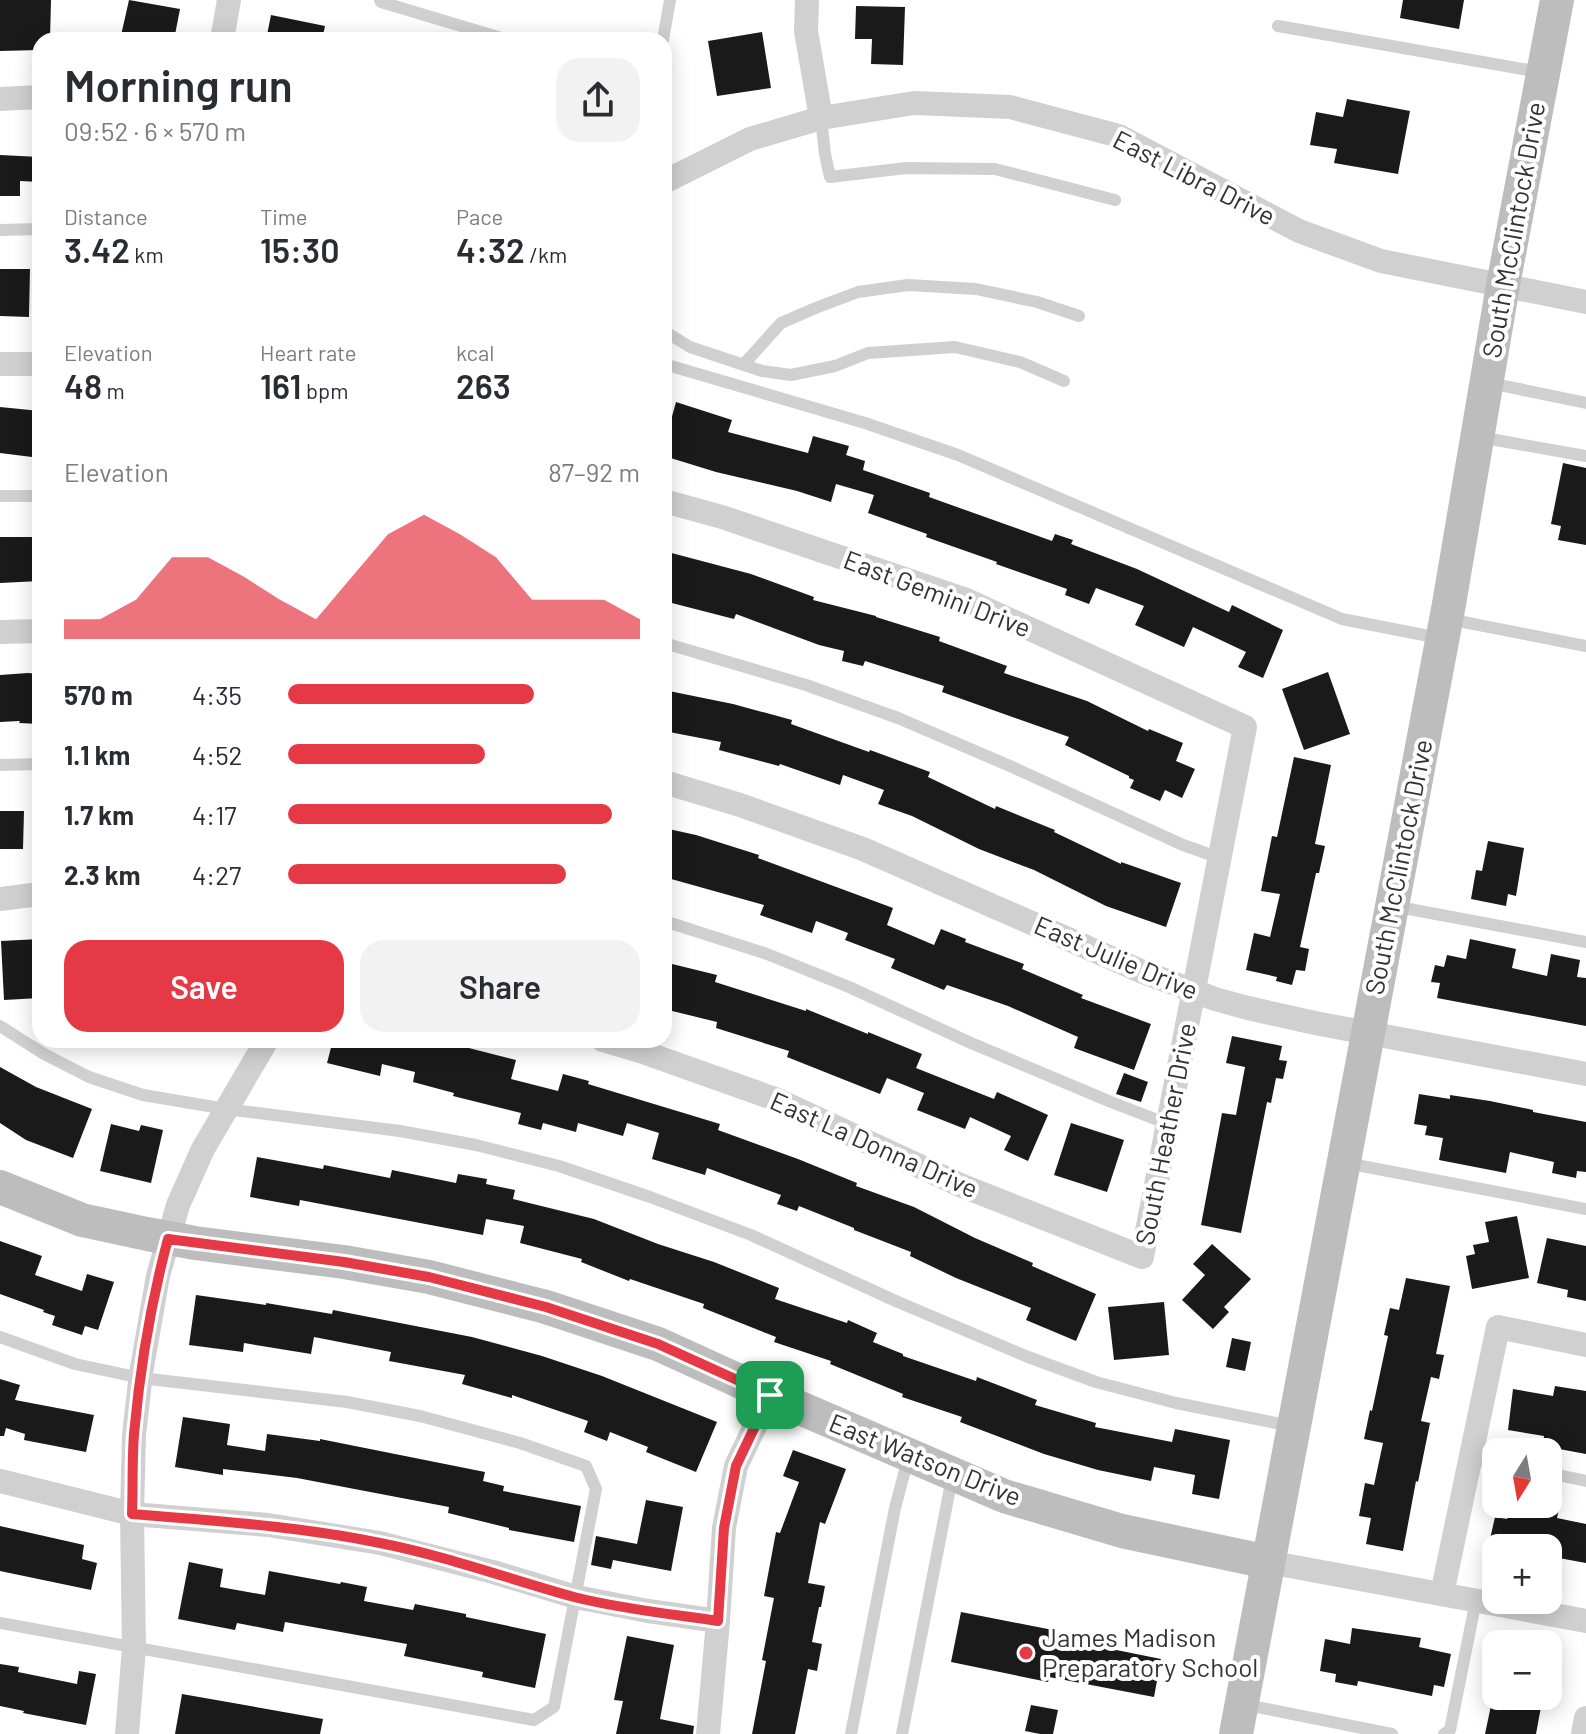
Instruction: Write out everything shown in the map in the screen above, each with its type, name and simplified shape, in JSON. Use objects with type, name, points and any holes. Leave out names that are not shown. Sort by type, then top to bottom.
[{"type":"main road","name":"South McClintock Drive","points":[[1239,1719],[1444,628],[1503,285],[1557,0]]},
{"type":"main road","name":"East Watson Drive","points":[[0,1187],[82,1220],[168,1239],[344,1262],[429,1277],[546,1307],[658,1344],[1004,1496],[1122,1531],[1268,1562]]},
{"type":"street","points":[[223,32],[229,0]]},
{"type":"street","points":[[807,0],[806,31],[821,118]]},
{"type":"street","points":[[0,99],[32,97]]},
{"type":"street","name":"East Libra Drive","points":[[672,178],[750,139],[821,118],[914,103],[1010,107],[1119,136],[1299,231],[1381,261],[1586,302]]},
{"type":"street","points":[[0,364],[32,364]]},
{"type":"street","name":"East Gemini Drive","points":[[672,503],[722,517],[964,599],[1245,727]]},
{"type":"street","points":[[0,632],[32,631]]},
{"type":"street","name":"South Heather Drive","points":[[1142,1257],[1245,727]]},
{"type":"street","name":"East Julie Drive","points":[[672,784],[863,849],[1193,992],[1248,1008],[1586,1074]]},
{"type":"street","points":[[0,899],[32,895]]},
{"type":"street","points":[[127,1734],[134,1648],[134,1435],[152,1308],[178,1205],[203,1149],[262,1048]]},
{"type":"street","name":"East La Donna Drive","points":[[630,1048],[775,1099],[960,1185],[1142,1257]]},
{"type":"street","points":[[1442,1594],[1498,1327],[1586,1345]]},
{"type":"street","points":[[708,1734],[724,1528],[736,1466],[770,1395]]},
{"type":"street","points":[[0,1481],[132,1514],[268,1525],[380,1543],[576,1597],[718,1621]]},
{"type":"street","name":"East Watson Drive","points":[[1268,1562],[1586,1621]]},
{"type":"street","points":[[1583,1734],[1586,1718]]},
{"type":"lane","points":[[380,0],[481,32]]},
{"type":"lane","points":[[664,32],[670,0]]},
{"type":"lane","points":[[1278,26],[1543,73]]},
{"type":"lane","points":[[821,118],[830,177],[906,168],[995,169],[1115,200]]},
{"type":"lane","points":[[0,230],[32,229]]},
{"type":"lane","points":[[744,364],[781,323],[858,292],[895,286],[976,289],[1037,302],[1079,316]]},
{"type":"lane","points":[[672,336],[690,347],[762,371],[791,375],[835,366],[868,353],[955,347],[1020,362],[1064,381]]},
{"type":"lane","points":[[672,366],[865,423],[958,455],[1342,619],[1586,646]]},
{"type":"lane","points":[[1487,383],[1586,403]]},
{"type":"lane","points":[[1477,437],[1586,456]]},
{"type":"lane","points":[[0,496],[32,496]]},
{"type":"lane","points":[[672,645],[806,685],[898,718],[1183,845],[1220,858]]},
{"type":"lane","points":[[0,765],[32,764]]},
{"type":"lane","points":[[1392,906],[1586,942]]},
{"type":"lane","points":[[672,924],[767,954],[849,987],[971,1043],[1168,1124]]},
{"type":"lane","points":[[0,1026],[32,1046]]},
{"type":"lane","points":[[35,1048],[89,1077],[143,1095],[400,1131],[476,1145],[559,1166],[751,1235],[913,1308],[1096,1382],[1176,1403],[1294,1427]]},
{"type":"lane","points":[[1343,1163],[1586,1209]]},
{"type":"lane","points":[[0,1337],[75,1364],[141,1378],[347,1402],[420,1416],[520,1443],[586,1466],[596,1489],[554,1707],[534,1720],[0,1623]]},
{"type":"lane","points":[[851,1734],[895,1508],[910,1455]]},
{"type":"lane","points":[[1471,1458],[1482,1460]]},
{"type":"lane","points":[[902,1734],[953,1474]]},
{"type":"lane","points":[[1562,1476],[1586,1481]]},
{"type":"lane","points":[[1444,1734],[1450,1730],[1476,1600]]},
{"type":"lane","points":[[1239,1719],[1392,1734]]},
{"type":"building","points":[[0,0],[51,0],[50,32],[32,32],[32,50],[0,51]]},
{"type":"building","points":[[129,0],[180,9],[176,32],[122,32]]},
{"type":"building","points":[[1403,0],[1464,0],[1459,29],[1400,18]]},
{"type":"building","points":[[856,6],[905,7],[903,65],[871,64],[872,39],[855,39]]},
{"type":"building","points":[[271,15],[325,26],[324,32],[268,32]]},
{"type":"building","points":[[762,32],[771,88],[717,96],[708,41]]},
{"type":"building","points":[[1347,99],[1410,111],[1398,174],[1334,163],[1337,149],[1310,145],[1316,112],[1343,117]]},
{"type":"building","points":[[0,155],[32,157],[32,182],[20,181],[20,196],[0,196]]},
{"type":"building","points":[[0,269],[30,269],[29,317],[0,316]]},
{"type":"building","points":[[676,402],[732,420],[728,432],[808,453],[813,436],[849,446],[846,455],[865,461],[863,470],[1052,541],[1055,534],[1073,540],[1071,544],[1137,569],[1229,612],[1232,605],[1283,630],[1263,678],[1238,667],[1246,652],[1193,627],[1184,647],[1135,625],[1144,606],[1096,588],[1089,604],[1065,595],[1067,589],[868,513],[874,495],[836,484],[831,502],[672,458],[672,416]]},
{"type":"building","points":[[0,407],[32,410],[32,457],[0,453]]},
{"type":"building","points":[[1563,463],[1586,468],[1586,545],[1558,540],[1561,526],[1551,524]]},
{"type":"building","points":[[0,537],[32,537],[32,581],[0,583]]},
{"type":"building","points":[[672,553],[751,574],[814,597],[813,600],[940,637],[939,641],[1007,666],[1004,673],[1087,701],[1148,731],[1183,743],[1176,761],[1195,769],[1182,798],[1165,790],[1160,801],[1130,788],[1134,780],[1129,776],[1065,745],[1069,737],[942,692],[944,686],[865,661],[863,666],[842,661],[844,651],[819,645],[736,614],[734,619],[672,603]]},
{"type":"building","points":[[1328,672],[1350,734],[1304,750],[1282,689]]},
{"type":"building","points":[[32,673],[32,724],[0,722],[0,675]]},
{"type":"building","points":[[672,692],[792,720],[791,724],[930,772],[928,777],[995,809],[996,806],[1055,830],[1121,864],[1181,883],[1166,927],[1106,906],[1034,870],[878,804],[884,790],[843,775],[840,785],[780,764],[719,750],[721,742],[672,733]]},
{"type":"building","points":[[1294,757],[1331,765],[1315,844],[1325,846],[1300,947],[1309,949],[1305,971],[1296,970],[1292,985],[1276,981],[1277,977],[1246,970],[1254,933],[1270,937],[1280,894],[1261,891],[1272,836],[1277,837]]},
{"type":"building","points":[[0,811],[24,811],[23,849],[0,849]]},
{"type":"building","points":[[672,830],[759,855],[758,858],[893,908],[887,925],[934,945],[941,929],[966,939],[965,942],[1024,964],[1022,969],[1083,995],[1081,998],[1151,1024],[1134,1070],[1074,1048],[1078,1037],[1008,1006],[947,985],[944,990],[891,968],[895,959],[845,940],[848,933],[816,921],[812,933],[760,915],[764,905],[672,879]]},
{"type":"building","points":[[1488,841],[1524,848],[1516,896],[1508,894],[1506,906],[1471,899],[1476,870],[1482,871]]},
{"type":"building","points":[[32,939],[32,998],[4,1000],[1,941]]},
{"type":"building","points":[[1470,939],[1516,949],[1512,968],[1547,976],[1551,954],[1580,960],[1577,977],[1586,978],[1586,1026],[1437,998],[1440,983],[1431,982],[1435,965],[1444,967],[1447,955],[1466,959]]},
{"type":"building","points":[[672,964],[717,975],[715,982],[806,1009],[868,1032],[922,1054],[916,1068],[994,1099],[997,1092],[1048,1115],[1028,1161],[1004,1150],[1011,1136],[970,1117],[965,1129],[917,1110],[924,1093],[887,1078],[880,1094],[787,1057],[789,1051],[716,1028],[717,1022],[672,1011]]},
{"type":"building","points":[[1232,1036],[1282,1046],[1279,1060],[1287,1061],[1283,1079],[1276,1078],[1271,1103],[1267,1102],[1241,1233],[1201,1225],[1222,1113],[1236,1115],[1245,1067],[1226,1063]]},
{"type":"building","points":[[331,1048],[469,1048],[516,1060],[511,1079],[558,1091],[563,1074],[589,1081],[588,1084],[720,1124],[718,1130],[914,1207],[1096,1294],[1076,1341],[1026,1320],[1031,1308],[956,1278],[910,1256],[911,1252],[799,1206],[797,1211],[777,1204],[781,1195],[707,1168],[705,1175],[652,1159],[659,1133],[627,1123],[623,1136],[578,1123],[576,1132],[543,1123],[541,1130],[518,1124],[521,1113],[453,1096],[454,1093],[413,1082],[415,1072],[382,1064],[380,1076],[327,1063]]},
{"type":"building","points":[[0,1067],[36,1087],[92,1109],[73,1158],[26,1140],[0,1123]]},
{"type":"building","points":[[1124,1073],[1148,1082],[1141,1102],[1116,1094]]},
{"type":"building","points":[[1419,1094],[1490,1101],[1586,1122],[1586,1172],[1577,1171],[1576,1178],[1552,1173],[1554,1162],[1510,1152],[1506,1173],[1439,1160],[1443,1138],[1425,1135],[1427,1126],[1414,1124]]},
{"type":"building","points":[[1071,1123],[1124,1140],[1107,1192],[1054,1175]]},
{"type":"building","points":[[111,1124],[139,1131],[141,1125],[163,1130],[151,1183],[100,1171]]},
{"type":"building","points":[[257,1157],[323,1169],[324,1165],[390,1178],[392,1170],[456,1183],[458,1174],[487,1179],[486,1184],[515,1190],[513,1199],[594,1219],[779,1288],[775,1299],[847,1323],[848,1320],[877,1333],[873,1342],[903,1356],[976,1381],[977,1377],[1037,1400],[1035,1405],[1096,1423],[1095,1427],[1172,1442],[1175,1429],[1230,1440],[1219,1499],[1192,1494],[1195,1475],[1154,1467],[1151,1481],[1098,1470],[1044,1454],[960,1422],[962,1417],[902,1397],[903,1394],[830,1364],[831,1361],[774,1342],[776,1337],[703,1308],[704,1304],[629,1281],[581,1262],[582,1259],[520,1243],[524,1226],[486,1219],[483,1235],[300,1200],[299,1206],[250,1197]]},
{"type":"building","points":[[1517,1216],[1529,1278],[1472,1289],[1466,1256],[1475,1254],[1473,1245],[1489,1242],[1485,1222]]},
{"type":"building","points":[[1547,1238],[1586,1246],[1586,1301],[1567,1297],[1568,1290],[1537,1283]]},
{"type":"building","points":[[0,1241],[42,1256],[35,1275],[82,1291],[87,1274],[114,1282],[98,1330],[85,1326],[82,1335],[52,1325],[55,1316],[0,1294]]},
{"type":"building","points":[[1212,1244],[1251,1279],[1224,1307],[1229,1312],[1213,1329],[1182,1300],[1205,1275],[1193,1264]]},
{"type":"building","points":[[1406,1278],[1450,1286],[1436,1354],[1444,1355],[1439,1379],[1431,1377],[1421,1421],[1430,1423],[1403,1551],[1366,1544],[1371,1518],[1359,1516],[1365,1483],[1374,1485],[1383,1443],[1364,1439],[1388,1336],[1384,1335],[1390,1308],[1399,1310]]},
{"type":"building","points":[[196,1295],[332,1314],[333,1310],[472,1337],[602,1376],[717,1422],[696,1472],[646,1452],[648,1447],[610,1432],[607,1441],[584,1432],[588,1421],[512,1395],[512,1398],[462,1384],[465,1375],[389,1361],[391,1352],[314,1337],[311,1354],[244,1343],[243,1352],[189,1345]]},
{"type":"building","points":[[1164,1302],[1169,1355],[1114,1360],[1108,1307]]},
{"type":"building","points":[[1232,1338],[1251,1342],[1245,1371],[1226,1367]]},
{"type":"building","points":[[0,1379],[20,1385],[15,1400],[94,1415],[86,1452],[24,1440],[25,1434],[6,1428],[4,1436],[0,1436]]},
{"type":"building","points":[[1555,1386],[1586,1391],[1586,1454],[1562,1450],[1562,1438],[1544,1438],[1508,1430],[1513,1389],[1553,1396]]},
{"type":"building","points":[[183,1417],[230,1424],[227,1445],[265,1451],[267,1434],[320,1439],[485,1472],[483,1481],[504,1486],[503,1491],[581,1506],[574,1542],[509,1530],[448,1513],[449,1507],[297,1478],[223,1469],[223,1475],[175,1467]]},
{"type":"building","points":[[793,1450],[846,1469],[825,1524],[820,1522],[808,1583],[825,1586],[812,1642],[822,1644],[817,1671],[808,1669],[795,1734],[752,1734],[774,1598],[764,1596],[776,1532],[780,1533],[799,1482],[783,1476]]},
{"type":"building","points":[[646,1500],[683,1507],[671,1571],[613,1560],[611,1569],[591,1565],[596,1536],[637,1544]]},
{"type":"building","points":[[1495,1518],[1557,1518],[1586,1524],[1586,1563],[1562,1559],[1562,1534],[1491,1534]]},
{"type":"building","points":[[0,1526],[84,1545],[82,1559],[97,1563],[91,1590],[0,1571]]},
{"type":"building","points":[[189,1562],[223,1569],[220,1587],[265,1595],[269,1571],[367,1587],[364,1601],[413,1610],[415,1604],[546,1634],[535,1688],[482,1677],[483,1672],[404,1656],[407,1644],[285,1622],[283,1632],[237,1623],[235,1630],[178,1619]]},
{"type":"building","points":[[961,1612],[1058,1631],[1057,1638],[1161,1659],[1154,1697],[1049,1677],[1048,1682],[951,1662]]},
{"type":"building","points":[[1352,1628],[1421,1638],[1419,1647],[1451,1654],[1444,1687],[1434,1685],[1432,1696],[1358,1681],[1357,1686],[1335,1682],[1336,1674],[1320,1671],[1325,1639],[1350,1644]]},
{"type":"building","points":[[627,1636],[674,1645],[660,1719],[694,1726],[693,1734],[616,1734],[623,1701],[614,1700]]},
{"type":"building","points":[[0,1664],[19,1667],[18,1672],[77,1684],[79,1671],[96,1674],[86,1725],[0,1706]]},
{"type":"building","points":[[182,1694],[323,1719],[320,1734],[175,1734]]},
{"type":"building","points":[[1031,1705],[1058,1710],[1053,1734],[1025,1731]]},
{"type":"building","points":[[1490,1710],[1540,1710],[1536,1734],[1485,1734]]},
{"type":"place","name":"James Madison Preparatory School","points":[[1026,1653]]},
{"type":"route","points":[[168,1239],[344,1262],[429,1277],[546,1307],[658,1344],[770,1395],[736,1466],[724,1528],[718,1621],[576,1597],[380,1543],[268,1525],[132,1514],[134,1435],[141,1373],[158,1276],[168,1239]]}]
